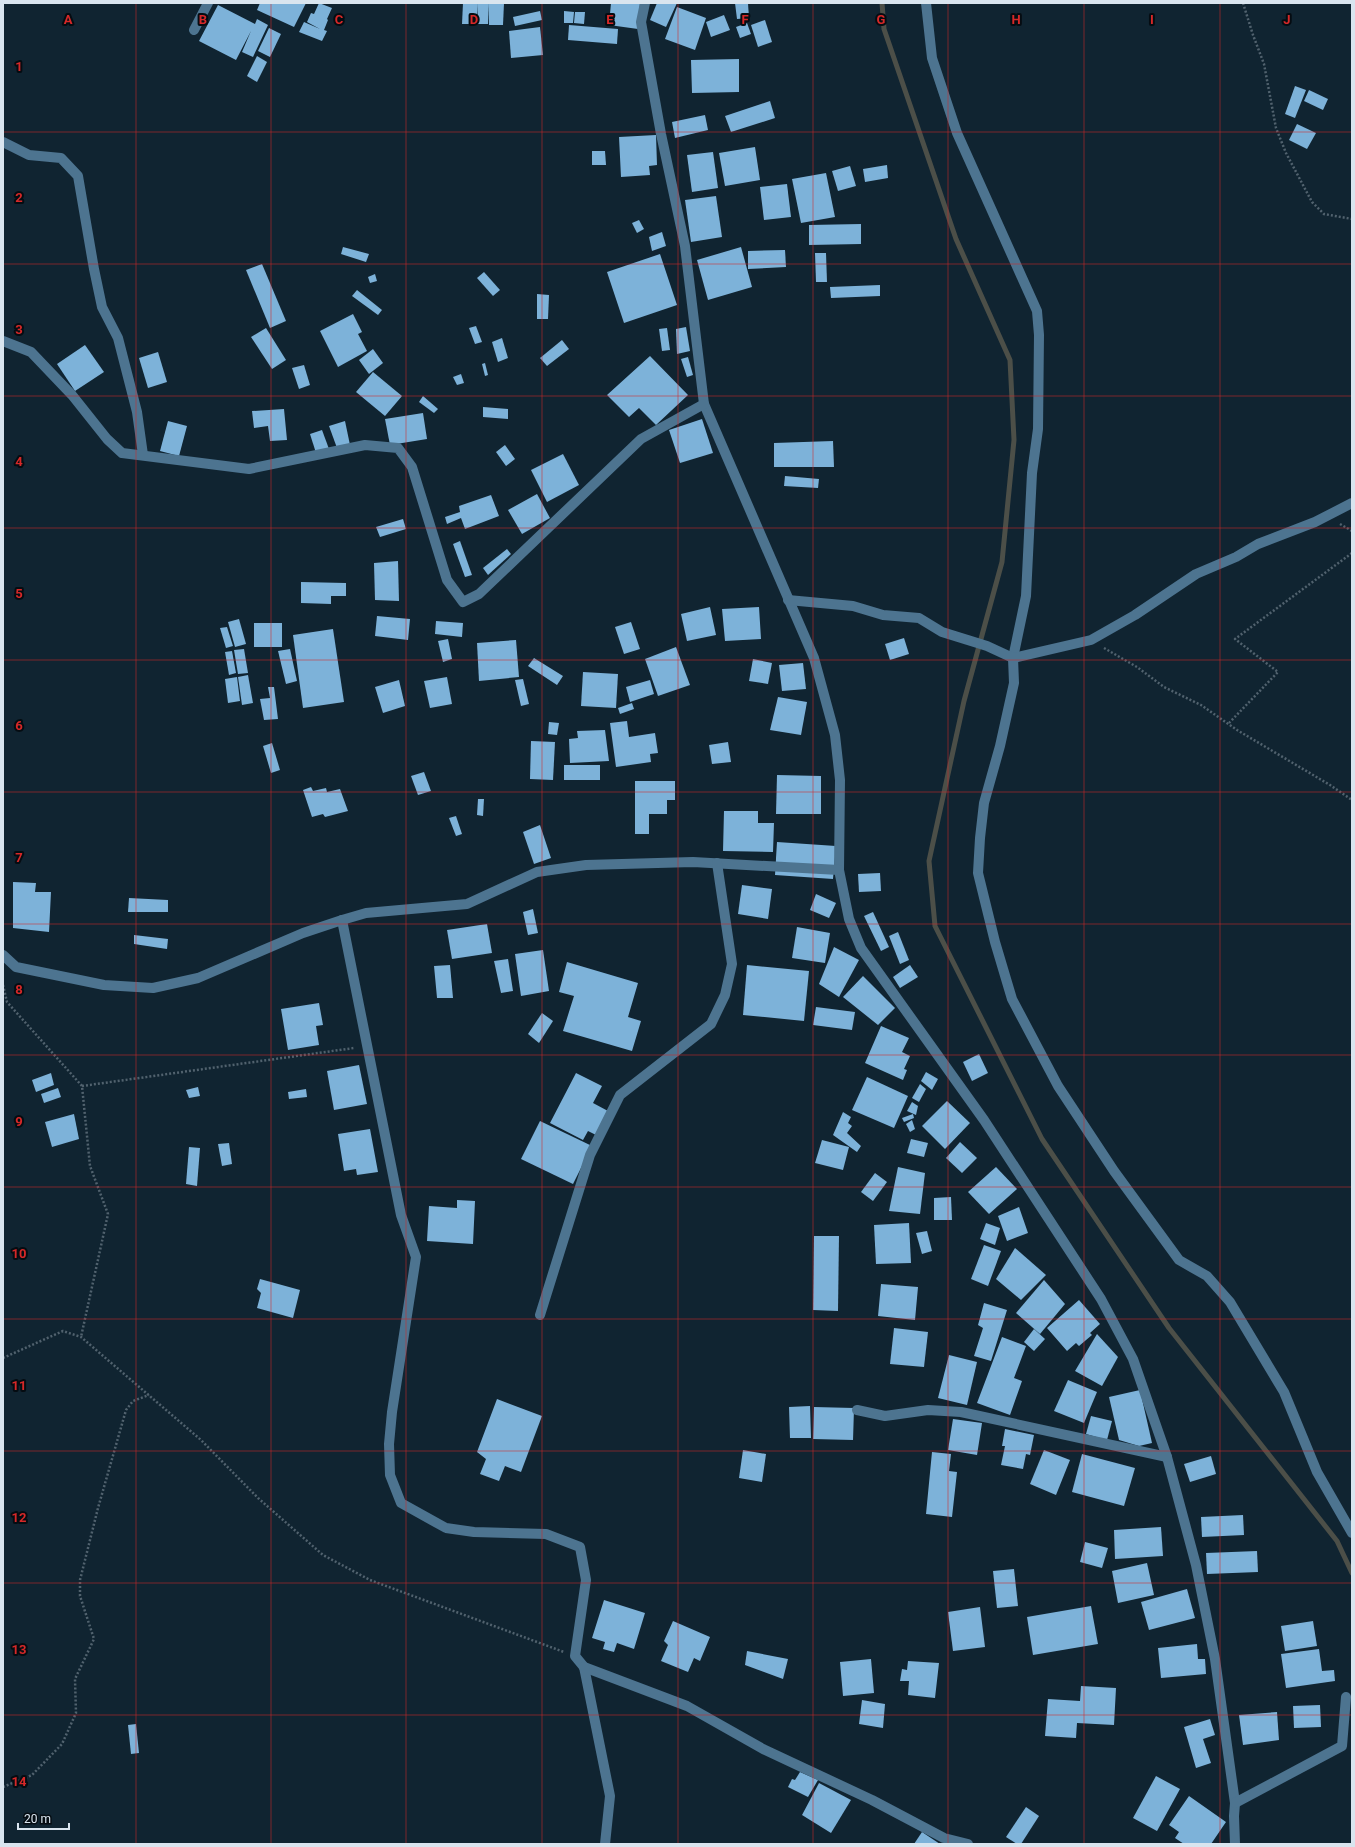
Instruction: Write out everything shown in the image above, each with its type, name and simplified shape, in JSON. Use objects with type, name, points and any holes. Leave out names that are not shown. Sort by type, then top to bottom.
[{"type":"street","points":[[194,30],[208,3]]},
{"type":"street","points":[[645,3],[641,22],[661,134],[685,246],[704,404],[814,658],[835,736],[840,780],[839,870],[849,919],[861,948],[984,1120],[1101,1299],[1133,1359],[1167,1457],[1196,1565],[1214,1651],[1235,1803],[1235,1844]]},
{"type":"street","points":[[926,3],[932,58],[956,133],[1036,311],[1039,335],[1038,429],[1032,473],[1026,596],[1013,658],[1014,683],[1000,746],[984,803],[978,873],[995,942],[1012,999],[1058,1086],[1114,1171],[1179,1260],[1207,1276],[1230,1302],[1284,1392],[1317,1472],[1352,1533]]},
{"type":"street","points":[[3,142],[29,155],[61,158],[78,176],[102,307],[118,338],[138,412],[143,455]]},
{"type":"street","points":[[3,341],[31,352],[72,395],[107,439],[122,453],[249,469],[365,445],[398,448],[412,467],[447,580],[463,602],[478,594],[641,439],[704,404]]},
{"type":"street","points":[[788,600],[852,606],[883,615],[919,618],[942,632],[987,646],[1013,658],[1091,640],[1135,615],[1196,574],[1236,557],[1258,544],[1315,522],[1352,503]]},
{"type":"street","points":[[3,955],[16,968],[104,986],[153,988],[198,978],[303,933],[342,920],[366,913],[467,904],[537,872],[586,865],[693,862],[839,870]]},
{"type":"street","points":[[540,1315],[590,1155],[620,1095],[711,1024],[726,995],[732,964],[717,863]]},
{"type":"street","points":[[342,920],[366,1047],[401,1215],[416,1257],[392,1412],[389,1444],[390,1476],[401,1503],[446,1528],[474,1532],[546,1534],[580,1547],[586,1580],[575,1656],[584,1667],[610,1796],[605,1844]]},
{"type":"street","points":[[857,1410],[885,1416],[928,1410],[961,1412],[1167,1457]]},
{"type":"street","points":[[584,1667],[687,1706],[763,1749],[872,1800],[944,1838],[968,1844]]},
{"type":"street","points":[[1235,1803],[1342,1746],[1346,1697]]},
{"type":"path","points":[[1243,3],[1264,64],[1276,128],[1286,153],[1312,202],[1324,214],[1352,219]]},
{"type":"path","points":[[1229,724],[1278,672],[1235,639],[1352,553]]},
{"type":"path","points":[[1091,640],[1137,667],[1164,687],[1201,705],[1352,800]]},
{"type":"path","points":[[3,984],[7,1002],[82,1086],[90,1166],[108,1214],[81,1337]]},
{"type":"path","points":[[82,1086],[366,1047]]},
{"type":"path","points":[[3,1358],[63,1331],[81,1337],[201,1440],[258,1498],[323,1555],[370,1580],[575,1656]]},
{"type":"path","points":[[3,1782],[4,1786],[32,1775],[62,1744],[76,1713],[75,1679],[94,1639],[80,1596],[80,1580],[98,1508],[126,1410],[133,1401],[149,1395]]},
{"type":"building","points":[[260,3],[306,3],[294,27],[257,10]]},
{"type":"building","points":[[319,3],[332,8],[324,30],[327,31],[322,41],[299,32],[304,22],[320,29],[307,22],[311,13],[314,14]]},
{"type":"building","points":[[463,3],[478,3],[477,24],[462,24]]},
{"type":"building","points":[[478,3],[489,3],[488,24],[478,24]]},
{"type":"building","points":[[489,3],[504,3],[503,25],[489,25]]},
{"type":"building","points":[[611,3],[640,3],[638,29],[609,25]]},
{"type":"building","points":[[657,3],[677,3],[666,27],[650,20]]},
{"type":"building","points":[[735,3],[748,3],[749,18],[737,19]]},
{"type":"building","points":[[218,5],[255,24],[257,19],[268,25],[253,57],[242,52],[251,31],[236,60],[199,41]]},
{"type":"building","points":[[677,7],[706,18],[695,50],[665,39]]},
{"type":"building","points":[[540,11],[542,20],[515,26],[513,17]]},
{"type":"building","points":[[564,11],[574,12],[573,23],[564,23]]},
{"type":"building","points":[[575,12],[585,12],[584,24],[574,23]]},
{"type":"building","points":[[724,15],[730,30],[711,37],[706,22]]},
{"type":"building","points":[[765,20],[772,42],[758,47],[751,25]]},
{"type":"building","points":[[747,23],[751,34],[740,38],[736,27]]},
{"type":"building","points":[[569,25],[618,29],[617,44],[568,40]]},
{"type":"building","points":[[540,27],[543,55],[511,58],[509,31]]},
{"type":"building","points":[[269,28],[281,34],[270,57],[258,51]]},
{"type":"building","points":[[257,56],[267,62],[257,82],[247,76]]},
{"type":"building","points":[[739,59],[739,92],[692,93],[691,60]]},
{"type":"building","points":[[1295,86],[1306,90],[1295,118],[1285,114]]},
{"type":"building","points":[[1309,90],[1328,99],[1323,110],[1304,101]]},
{"type":"building","points":[[770,101],[775,118],[731,132],[725,116]]},
{"type":"building","points":[[705,115],[708,130],[675,138],[672,122]]},
{"type":"building","points":[[1297,124],[1316,133],[1307,149],[1289,140]]},
{"type":"building","points":[[656,135],[657,165],[649,166],[650,175],[621,177],[619,137]]},
{"type":"building","points":[[755,147],[760,180],[725,186],[719,153]]},
{"type":"building","points":[[592,151],[605,151],[606,165],[592,165]]},
{"type":"building","points":[[713,152],[718,188],[692,192],[687,155]]},
{"type":"building","points":[[887,165],[888,178],[865,182],[863,169]]},
{"type":"building","points":[[850,166],[856,186],[838,191],[832,171]]},
{"type":"building","points":[[826,173],[835,217],[801,223],[792,179]]},
{"type":"building","points":[[787,184],[791,217],[764,220],[760,187]]},
{"type":"building","points":[[716,196],[722,237],[691,242],[685,200]]},
{"type":"building","points":[[639,220],[644,229],[637,233],[632,223]]},
{"type":"building","points":[[861,224],[861,244],[809,245],[809,225]]},
{"type":"building","points":[[662,232],[666,246],[652,251],[649,237]]},
{"type":"building","points":[[343,247],[369,254],[366,262],[341,254]]},
{"type":"building","points":[[741,247],[752,287],[708,300],[697,260]]},
{"type":"building","points":[[785,250],[786,267],[748,269],[748,251]]},
{"type":"building","points":[[815,253],[826,253],[827,282],[816,282]]},
{"type":"building","points":[[660,254],[677,305],[624,323],[607,272]]},
{"type":"building","points":[[262,264],[286,321],[270,328],[246,270]]},
{"type":"building","points":[[484,272],[500,290],[493,296],[477,278]]},
{"type":"building","points":[[375,274],[377,281],[370,283],[368,277]]},
{"type":"building","points":[[880,285],[880,296],[831,298],[830,287]]},
{"type":"building","points":[[357,290],[382,310],[378,315],[352,296]]},
{"type":"building","points":[[537,294],[549,295],[548,319],[537,319]]},
{"type":"building","points":[[353,314],[362,332],[358,334],[367,351],[338,367],[320,331]]},
{"type":"building","points":[[476,326],[482,342],[475,344],[469,328]]},
{"type":"building","points":[[686,327],[690,351],[677,354],[676,329]]},
{"type":"building","points":[[266,328],[286,360],[272,369],[251,337]]},
{"type":"building","points":[[667,328],[670,350],[662,351],[659,329]]},
{"type":"building","points":[[502,338],[508,358],[498,362],[492,342]]},
{"type":"building","points":[[562,340],[569,349],[547,366],[540,358]]},
{"type":"building","points":[[85,345],[104,372],[75,391],[57,364]]},
{"type":"building","points":[[373,349],[383,363],[369,374],[359,360]]},
{"type":"building","points":[[158,352],[167,382],[148,388],[139,358]]},
{"type":"building","points":[[650,356],[688,395],[656,425],[639,408],[629,417],[607,395]]},
{"type":"building","points":[[688,357],[693,375],[687,377],[681,359]]},
{"type":"building","points":[[485,363],[488,375],[485,376],[482,364]]},
{"type":"building","points":[[304,365],[310,385],[299,389],[292,368]]},
{"type":"building","points":[[373,372],[402,396],[385,416],[356,392]]},
{"type":"building","points":[[461,374],[464,383],[457,385],[453,377]]},
{"type":"building","points":[[423,396],[438,409],[434,413],[419,402]]},
{"type":"building","points":[[483,407],[508,409],[508,419],[483,417]]},
{"type":"building","points":[[284,409],[287,440],[270,441],[268,426],[254,428],[252,411]]},
{"type":"building","points":[[423,413],[427,439],[390,445],[385,419]]},
{"type":"building","points":[[702,419],[713,453],[680,463],[669,430]]},
{"type":"building","points":[[168,421],[187,426],[179,456],[160,451]]},
{"type":"building","points":[[345,421],[350,445],[337,448],[329,426]]},
{"type":"building","points":[[322,430],[329,449],[316,453],[310,434]]},
{"type":"building","points":[[833,441],[834,467],[774,467],[774,443]]},
{"type":"building","points":[[505,445],[515,459],[506,466],[496,452]]},
{"type":"building","points":[[563,454],[579,485],[547,502],[531,470]]},
{"type":"building","points":[[785,476],[819,479],[818,488],[784,486]]},
{"type":"building","points":[[537,494],[550,518],[522,534],[508,510]]},
{"type":"building","points":[[491,495],[499,516],[465,529],[461,518],[447,524],[445,517],[460,512],[459,506]]},
{"type":"building","points":[[403,519],[406,529],[380,537],[376,527]]},
{"type":"building","points":[[460,541],[472,575],[465,577],[453,544]]},
{"type":"building","points":[[507,549],[511,554],[488,575],[483,568]]},
{"type":"building","points":[[398,561],[399,601],[375,600],[374,563]]},
{"type":"building","points":[[301,582],[346,583],[346,596],[331,596],[331,604],[301,603]]},
{"type":"building","points":[[710,607],[716,635],[687,641],[681,614]]},
{"type":"building","points":[[759,607],[761,639],[725,641],[722,609]]},
{"type":"building","points":[[377,616],[410,619],[408,640],[375,636]]},
{"type":"building","points":[[239,619],[246,644],[235,647],[228,622]]},
{"type":"building","points":[[436,621],[463,623],[462,637],[435,634]]},
{"type":"building","points":[[631,622],[640,649],[624,654],[615,627]]},
{"type":"building","points":[[254,623],[282,623],[282,647],[254,647]]},
{"type":"building","points":[[227,627],[233,646],[226,648],[220,628]]},
{"type":"building","points":[[333,629],[344,702],[303,708],[293,635]]},
{"type":"building","points":[[904,638],[909,654],[890,660],[885,644]]},
{"type":"building","points":[[448,639],[452,659],[443,662],[438,641]]},
{"type":"building","points":[[516,640],[519,677],[479,681],[477,643]]},
{"type":"building","points":[[676,647],[690,685],[658,696],[645,659]]},
{"type":"building","points":[[244,649],[248,673],[238,674],[234,650]]},
{"type":"building","points":[[290,649],[297,681],[286,684],[278,651]]},
{"type":"building","points":[[232,651],[236,673],[229,675],[225,652]]},
{"type":"building","points":[[534,658],[563,676],[557,685],[528,666]]},
{"type":"building","points":[[753,659],[772,663],[768,684],[749,681]]},
{"type":"building","points":[[803,663],[806,689],[782,691],[779,665]]},
{"type":"building","points":[[583,672],[618,674],[616,708],[581,706]]},
{"type":"building","points":[[248,675],[253,703],[242,705],[238,677]]},
{"type":"building","points":[[237,677],[240,701],[228,703],[225,679]]},
{"type":"building","points":[[447,677],[452,704],[430,708],[424,681]]},
{"type":"building","points":[[523,679],[529,704],[521,706],[515,680]]},
{"type":"building","points":[[399,680],[405,706],[383,713],[375,687]]},
{"type":"building","points":[[650,680],[654,694],[630,702],[626,687]]},
{"type":"building","points":[[268,687],[274,687],[278,719],[264,720],[260,699],[270,698]]},
{"type":"building","points":[[778,697],[807,702],[801,735],[770,730]]},
{"type":"building","points":[[632,703],[634,709],[620,714],[618,708]]},
{"type":"building","points":[[627,721],[629,737],[655,733],[658,753],[650,754],[651,762],[616,767],[610,723]]},
{"type":"building","points":[[549,722],[559,723],[557,735],[548,734]]},
{"type":"building","points":[[605,730],[609,761],[570,763],[569,739],[578,738],[577,731]]},
{"type":"building","points":[[531,741],[555,742],[553,780],[530,779]]},
{"type":"building","points":[[728,742],[731,762],[712,764],[709,745]]},
{"type":"building","points":[[272,743],[280,770],[271,773],[263,746]]},
{"type":"building","points":[[564,765],[600,765],[600,780],[564,780]]},
{"type":"building","points":[[424,772],[431,791],[418,795],[411,776]]},
{"type":"building","points":[[777,775],[821,776],[821,814],[776,814]]},
{"type":"building","points":[[635,781],[675,781],[675,800],[667,800],[667,814],[649,814],[649,834],[635,834]]},
{"type":"building","points":[[311,787],[313,791],[326,788],[327,792],[340,789],[348,811],[325,817],[323,814],[312,817],[303,790]]},
{"type":"building","points":[[478,799],[484,799],[483,816],[477,815]]},
{"type":"building","points":[[724,811],[758,811],[758,823],[774,823],[773,852],[723,851]]},
{"type":"building","points":[[456,816],[462,834],[456,836],[449,818]]},
{"type":"building","points":[[540,825],[551,858],[534,864],[523,832]]},
{"type":"building","points":[[777,842],[836,846],[833,879],[775,875]]},
{"type":"building","points":[[880,873],[881,891],[859,892],[858,874]]},
{"type":"building","points":[[13,882],[36,883],[35,892],[51,892],[49,932],[13,928]]},
{"type":"building","points":[[742,885],[772,889],[768,919],[738,914]]},
{"type":"building","points":[[816,894],[836,903],[829,918],[810,910]]},
{"type":"building","points":[[129,898],[168,900],[168,912],[128,912]]},
{"type":"building","points":[[533,909],[538,933],[528,935],[523,912]]},
{"type":"building","points":[[873,912],[889,947],[881,951],[864,916]]},
{"type":"building","points":[[487,924],[492,953],[452,959],[447,930]]},
{"type":"building","points":[[797,927],[830,933],[825,963],[792,958]]},
{"type":"building","points":[[898,932],[909,960],[900,964],[889,936]]},
{"type":"building","points":[[134,935],[168,939],[167,949],[134,944]]},
{"type":"building","points":[[834,947],[859,960],[839,997],[819,984]]},
{"type":"building","points":[[543,950],[549,991],[521,996],[515,954]]},
{"type":"building","points":[[508,959],[513,991],[501,993],[494,961]]},
{"type":"building","points":[[567,962],[638,983],[628,1017],[641,1021],[632,1051],[563,1031],[574,996],[559,992]]},
{"type":"building","points":[[450,965],[453,998],[437,998],[434,966]]},
{"type":"building","points":[[747,965],[809,971],[804,1021],[743,1015]]},
{"type":"building","points":[[910,965],[918,977],[900,988],[893,977]]},
{"type":"building","points":[[863,976],[895,1008],[878,1025],[843,997]]},
{"type":"building","points":[[319,1003],[323,1025],[316,1026],[319,1045],[288,1050],[281,1009]]},
{"type":"building","points":[[816,1007],[855,1012],[852,1030],[813,1025]]},
{"type":"building","points":[[542,1013],[553,1021],[539,1043],[528,1034]]},
{"type":"building","points":[[881,1026],[909,1038],[902,1052],[910,1056],[904,1069],[907,1070],[903,1080],[865,1063]]},
{"type":"building","points":[[979,1054],[988,1073],[972,1081],[963,1062]]},
{"type":"building","points":[[359,1065],[367,1104],[334,1110],[327,1071]]},
{"type":"building","points":[[926,1072],[938,1079],[932,1090],[921,1081]]},
{"type":"building","points":[[51,1073],[54,1085],[36,1092],[32,1080]]},
{"type":"building","points":[[576,1073],[602,1086],[593,1103],[608,1111],[596,1135],[588,1131],[583,1140],[550,1123]]},
{"type":"building","points":[[867,1077],[908,1096],[894,1128],[852,1110]]},
{"type":"building","points":[[920,1084],[926,1089],[919,1102],[912,1098]]},
{"type":"building","points":[[198,1087],[200,1096],[189,1098],[186,1090]]},
{"type":"building","points":[[58,1088],[61,1097],[44,1103],[41,1094]]},
{"type":"building","points":[[306,1089],[307,1097],[289,1099],[288,1092]]},
{"type":"building","points":[[947,1101],[970,1123],[945,1149],[922,1126]]},
{"type":"building","points":[[912,1102],[918,1106],[916,1115],[907,1111]]},
{"type":"building","points":[[843,1112],[851,1117],[848,1123],[852,1126],[847,1133],[861,1146],[857,1152],[833,1135]]},
{"type":"building","points":[[74,1114],[79,1139],[52,1147],[45,1122]]},
{"type":"building","points":[[913,1114],[914,1118],[904,1122],[902,1118]]},
{"type":"building","points":[[912,1120],[915,1129],[910,1132],[906,1124]]},
{"type":"building","points":[[540,1121],[592,1146],[573,1184],[521,1159]]},
{"type":"building","points":[[370,1129],[378,1172],[357,1175],[356,1169],[344,1171],[338,1134]]},
{"type":"building","points":[[911,1139],[928,1143],[924,1157],[907,1153]]},
{"type":"building","points":[[822,1140],[849,1147],[843,1170],[815,1163]]},
{"type":"building","points":[[960,1142],[977,1158],[962,1173],[946,1158]]},
{"type":"building","points":[[229,1143],[232,1164],[222,1166],[218,1144]]},
{"type":"building","points":[[189,1147],[200,1148],[197,1186],[186,1184]]},
{"type":"building","points":[[898,1167],[925,1173],[920,1214],[889,1211]]},
{"type":"building","points":[[996,1167],[1017,1189],[989,1214],[968,1192]]},
{"type":"building","points":[[875,1173],[887,1182],[873,1201],[861,1192]]},
{"type":"building","points":[[951,1197],[952,1220],[934,1220],[934,1198]]},
{"type":"building","points":[[457,1200],[475,1201],[473,1244],[427,1241],[429,1206],[457,1208]]},
{"type":"building","points":[[1019,1207],[1028,1233],[1007,1241],[998,1216]]},
{"type":"building","points":[[909,1223],[911,1263],[876,1264],[874,1225]]},
{"type":"building","points":[[986,1223],[1000,1228],[995,1245],[980,1239]]},
{"type":"building","points":[[927,1231],[932,1251],[922,1254],[916,1233]]},
{"type":"building","points":[[814,1236],[839,1236],[838,1311],[813,1310]]},
{"type":"building","points":[[984,1245],[1001,1251],[988,1286],[971,1279]]},
{"type":"building","points":[[1015,1248],[1046,1275],[1021,1300],[996,1279]]},
{"type":"building","points":[[260,1279],[300,1290],[293,1318],[257,1308],[261,1293],[257,1289]]},
{"type":"building","points":[[1044,1280],[1065,1304],[1040,1334],[1016,1313]]},
{"type":"building","points":[[881,1284],[918,1287],[915,1320],[878,1316]]},
{"type":"building","points":[[1079,1300],[1100,1324],[1090,1333],[1092,1335],[1079,1346],[1076,1343],[1067,1351],[1047,1328]]},
{"type":"building","points":[[984,1303],[1007,1310],[991,1361],[974,1356],[983,1328],[978,1325]]},
{"type":"building","points":[[894,1328],[928,1332],[924,1367],[890,1364]]},
{"type":"building","points":[[1034,1329],[1045,1339],[1034,1351],[1024,1342]]},
{"type":"building","points":[[1097,1334],[1118,1357],[1102,1386],[1075,1371]]},
{"type":"building","points":[[1002,1337],[1026,1346],[1014,1378],[1022,1381],[1010,1415],[977,1403]]},
{"type":"building","points":[[949,1355],[977,1362],[967,1405],[938,1398]]},
{"type":"building","points":[[1068,1380],[1097,1392],[1084,1423],[1054,1411]]},
{"type":"building","points":[[1140,1390],[1152,1443],[1139,1446],[1119,1440],[1109,1397]]},
{"type":"building","points":[[497,1399],[542,1416],[521,1472],[505,1466],[499,1481],[480,1474],[486,1459],[477,1452]]},
{"type":"building","points":[[810,1406],[811,1438],[790,1438],[789,1407]]},
{"type":"building","points":[[814,1407],[854,1408],[853,1440],[813,1439]]},
{"type":"building","points":[[1091,1416],[1112,1421],[1107,1440],[1086,1434]]},
{"type":"building","points":[[953,1419],[982,1423],[977,1455],[948,1450]]},
{"type":"building","points":[[1005,1429],[1034,1435],[1030,1455],[1026,1454],[1023,1469],[1001,1465],[1005,1446],[1002,1446]]},
{"type":"building","points":[[743,1450],[766,1454],[762,1482],[739,1478]]},
{"type":"building","points":[[1044,1450],[1070,1460],[1056,1495],[1030,1484]]},
{"type":"building","points":[[932,1452],[951,1454],[949,1471],[957,1472],[952,1517],[926,1514]]},
{"type":"building","points":[[1082,1454],[1135,1468],[1124,1506],[1072,1492]]},
{"type":"building","points":[[1211,1456],[1216,1474],[1190,1482],[1184,1464]]},
{"type":"building","points":[[1243,1515],[1244,1535],[1202,1537],[1201,1517]]},
{"type":"building","points":[[1161,1527],[1163,1556],[1115,1559],[1114,1530]]},
{"type":"building","points":[[1085,1542],[1108,1548],[1102,1568],[1080,1562]]},
{"type":"building","points":[[1257,1551],[1258,1572],[1207,1574],[1206,1553]]},
{"type":"building","points":[[1147,1563],[1154,1595],[1118,1603],[1112,1571]]},
{"type":"building","points":[[1014,1569],[1018,1606],[997,1608],[993,1571]]},
{"type":"building","points":[[1187,1589],[1195,1618],[1149,1630],[1141,1602]]},
{"type":"building","points":[[604,1600],[645,1613],[634,1649],[617,1643],[614,1652],[603,1649],[605,1642],[592,1638]]},
{"type":"building","points":[[1091,1606],[1098,1644],[1033,1655],[1027,1617]]},
{"type":"building","points":[[980,1607],[985,1647],[953,1651],[948,1612]]},
{"type":"building","points":[[673,1621],[710,1637],[700,1661],[694,1658],[688,1672],[661,1661],[668,1645],[664,1641]]},
{"type":"building","points":[[1313,1621],[1317,1646],[1285,1651],[1281,1626]]},
{"type":"building","points":[[1197,1644],[1198,1659],[1205,1659],[1206,1674],[1161,1678],[1158,1648]]},
{"type":"building","points":[[1319,1649],[1322,1671],[1334,1670],[1335,1681],[1286,1688],[1281,1654]]},
{"type":"building","points":[[747,1651],[788,1659],[783,1679],[745,1665]]},
{"type":"building","points":[[871,1659],[874,1693],[843,1696],[840,1662]]},
{"type":"building","points":[[908,1661],[939,1663],[935,1698],[908,1695],[909,1681],[900,1681],[902,1669],[907,1670]]},
{"type":"building","points":[[1081,1686],[1116,1688],[1114,1725],[1077,1723],[1076,1738],[1045,1736],[1048,1699],[1080,1701]]},
{"type":"building","points":[[862,1700],[885,1704],[883,1728],[859,1724]]},
{"type":"building","points":[[1320,1705],[1321,1727],[1294,1728],[1293,1706]]},
{"type":"building","points":[[1277,1712],[1279,1740],[1243,1745],[1239,1715]]},
{"type":"building","points":[[1210,1719],[1215,1735],[1203,1739],[1211,1763],[1196,1768],[1184,1727]]},
{"type":"building","points":[[136,1724],[139,1753],[131,1754],[128,1725]]},
{"type":"building","points":[[800,1772],[818,1780],[808,1797],[788,1787],[792,1779],[795,1780]]},
{"type":"building","points":[[1156,1776],[1180,1789],[1157,1831],[1133,1818]]},
{"type":"building","points":[[819,1783],[851,1800],[831,1833],[802,1815]]},
{"type":"building","points":[[1189,1796],[1226,1822],[1211,1844],[1184,1844],[1175,1838],[1179,1832],[1169,1825]]},
{"type":"building","points":[[1026,1807],[1039,1816],[1021,1844],[1017,1844],[1006,1837]]},
{"type":"building","points":[[922,1832],[940,1844],[914,1844]]},
{"type":"waterway","points":[[882,3],[884,29],[956,239],[1010,360],[1014,440],[1002,562],[964,701],[929,861],[935,926],[1042,1139],[1169,1328],[1337,1541],[1352,1573]]}]
